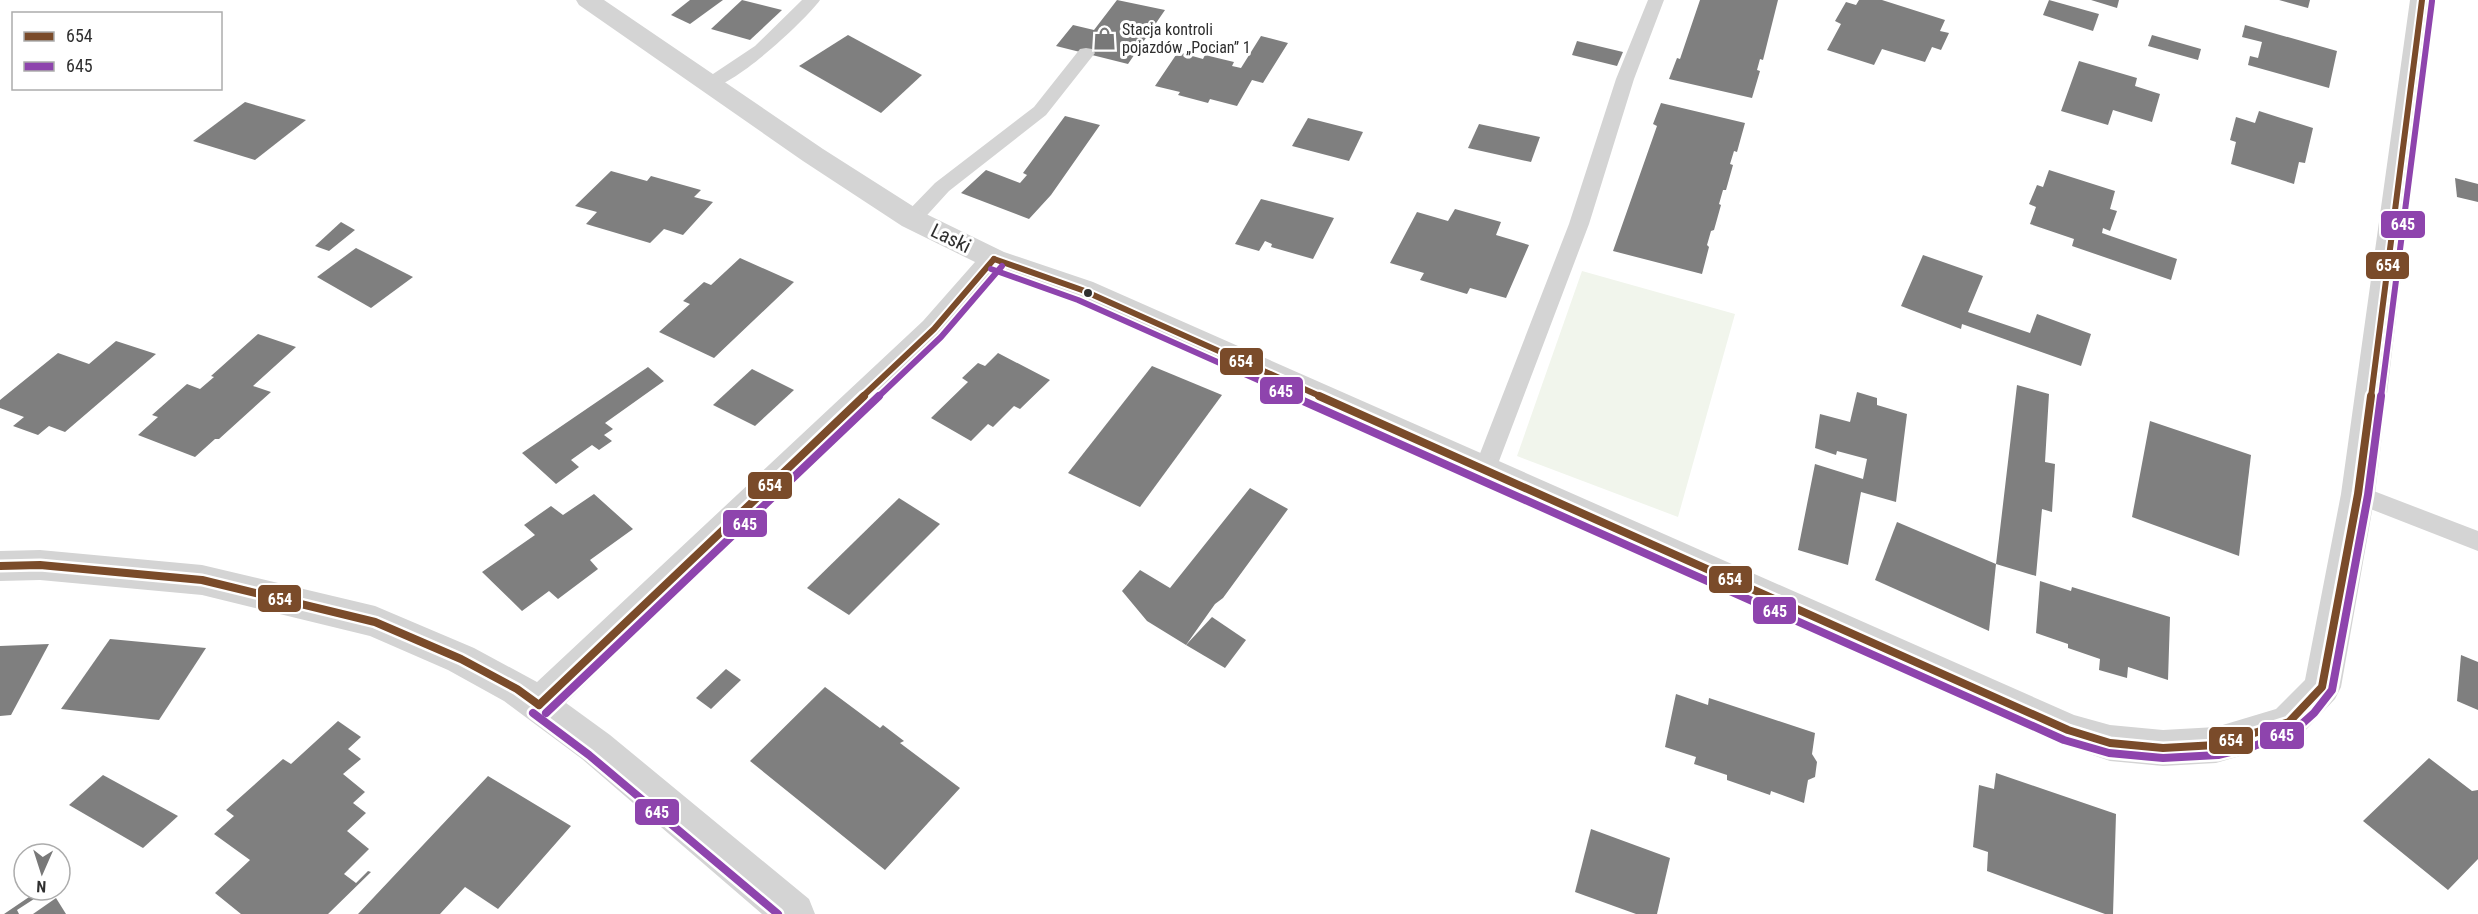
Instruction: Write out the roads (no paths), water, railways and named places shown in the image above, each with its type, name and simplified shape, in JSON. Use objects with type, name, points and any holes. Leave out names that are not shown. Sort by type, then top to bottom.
[{"type":"street","name":"Laski","points":[[539,705],[934,329],[994,259],[912,219],[813,155],[588,0]]},
{"type":"street","points":[[994,259],[1082,290],[2068,729],[2110,742],[2163,748],[2216,745],[2289,722],[2322,687],[2358,494],[2422,0]]},
{"type":"street","points":[[0,566],[40,565],[202,580],[375,622],[461,659],[517,689],[596,747],[794,914]]},
{"type":"lane","points":[[710,84],[761,50],[812,0]]},
{"type":"lane","points":[[1485,469],[1579,224],[1625,79],[1656,0]]},
{"type":"lane","points":[[912,219],[942,187],[1040,111],[1086,53]]},
{"type":"lane","points":[[2358,494],[2478,541]]},
{"type":"place","name":"Stacja kontroli pojazdów „Pocian” 1","points":[[1104,38]]}]
